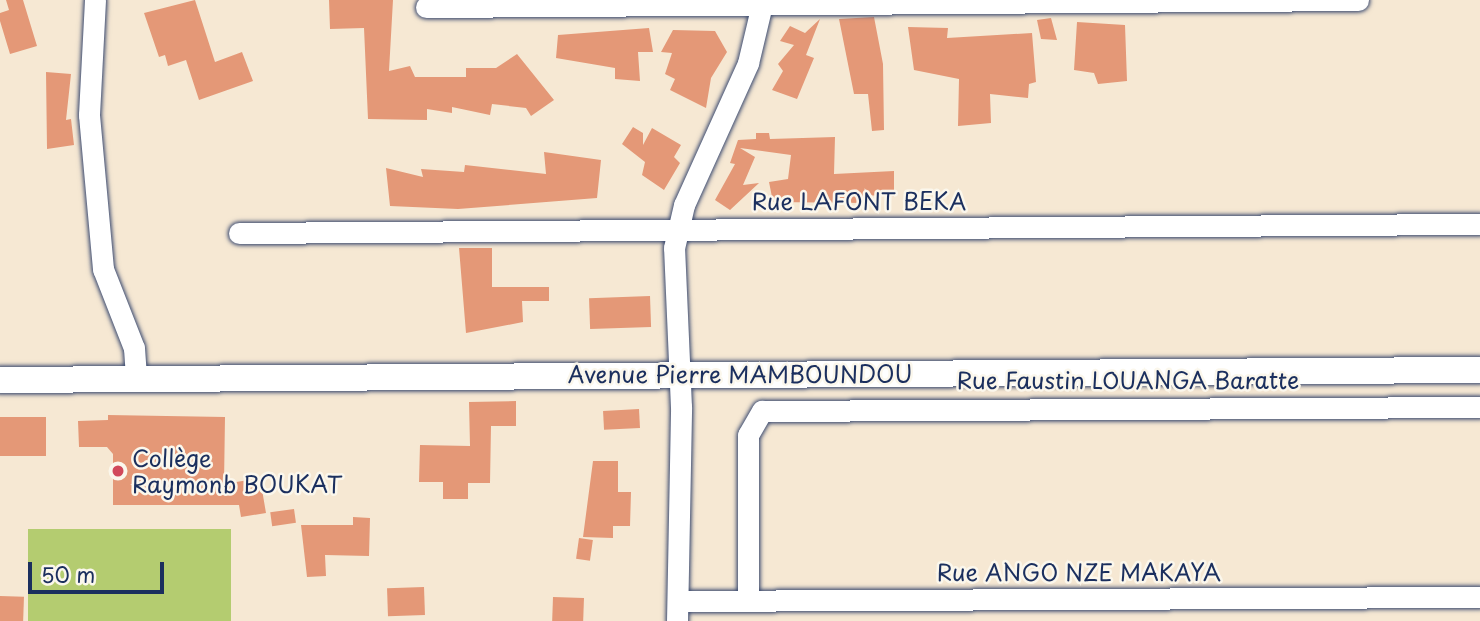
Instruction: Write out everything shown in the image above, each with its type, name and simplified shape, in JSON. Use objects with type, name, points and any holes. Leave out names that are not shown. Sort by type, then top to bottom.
[{"type":"street","points":[[95,0],[89,115],[103,269],[134,348],[136,379]]},
{"type":"street","points":[[426,7],[923,1],[1358,0]]},
{"type":"street","points":[[677,611],[679,375],[674,248],[679,227],[748,63],[764,3]]},
{"type":"street","name":"Rue LAFONT BEKA","points":[[239,233],[679,227],[1480,224]]},
{"type":"street","name":"Avenue Pierre MAMBOUNDOU","points":[[0,380],[1480,370]]},
{"type":"street","name":"Rue Faustin LOUANGA Baratte","points":[[748,600],[748,435],[762,411],[1480,408]]},
{"type":"street","name":"Rue ANGO NZE MAKAYA","points":[[677,611],[748,600],[1480,597]]},
{"type":"green space","points":[[28,529],[231,529],[231,621],[28,621]]},
{"type":"building","points":[[6,0],[23,0],[37,46],[10,54],[0,21],[0,13],[9,10]]},
{"type":"building","points":[[195,0],[215,62],[242,52],[253,81],[199,100],[186,60],[168,66],[165,55],[159,57],[144,13]]},
{"type":"building","points":[[329,0],[393,0],[389,71],[410,66],[415,77],[466,77],[466,68],[496,68],[517,54],[554,100],[531,116],[526,108],[492,104],[490,115],[452,107],[452,113],[427,109],[427,120],[368,119],[364,28],[330,29]]},
{"type":"building","points":[[874,17],[883,64],[884,130],[872,131],[868,94],[854,94],[839,19]]},
{"type":"building","points":[[1051,18],[1057,40],[1041,39],[1037,20]]},
{"type":"building","points":[[820,19],[806,55],[814,58],[797,99],[772,90],[783,71],[778,64],[794,45],[780,41],[790,26],[805,33]]},
{"type":"building","points":[[1077,22],[1125,25],[1127,81],[1098,84],[1094,73],[1074,70]]},
{"type":"building","points":[[908,27],[948,28],[947,38],[1032,33],[1036,82],[1029,84],[1028,98],[990,94],[991,123],[958,126],[959,79],[914,70]]},
{"type":"building","points":[[649,28],[653,52],[638,52],[640,81],[615,79],[615,68],[556,58],[558,35]]},
{"type":"building","points":[[673,30],[715,31],[727,52],[711,78],[706,108],[670,90],[675,79],[665,74],[672,53],[661,52]]},
{"type":"building","points":[[46,72],[71,74],[66,120],[71,119],[74,145],[47,149]]},
{"type":"building","points":[[633,127],[643,133],[643,145],[652,128],[681,145],[674,157],[680,163],[664,190],[642,175],[645,162],[622,144]]},
{"type":"building","points":[[756,133],[769,133],[770,139],[835,137],[834,174],[894,171],[894,197],[867,195],[867,203],[773,202],[769,182],[788,179],[791,155],[740,148],[755,157],[743,185],[759,183],[730,210],[715,200],[735,164],[730,163],[738,140],[756,139]]},
{"type":"building","points":[[544,152],[601,160],[597,198],[458,209],[390,206],[386,168],[423,177],[421,169],[464,172],[465,165],[546,174]]},
{"type":"building","points":[[459,248],[492,248],[492,287],[549,287],[549,301],[522,301],[523,322],[466,333]]},
{"type":"building","points":[[650,296],[651,327],[590,329],[589,298]]},
{"type":"building","points":[[516,401],[516,426],[491,426],[490,483],[468,483],[468,499],[443,499],[443,482],[419,482],[420,445],[470,446],[469,402]]},
{"type":"building","points":[[639,409],[640,428],[604,430],[603,411]]},
{"type":"building","points":[[108,415],[225,417],[224,484],[260,478],[266,513],[241,517],[239,505],[113,505],[113,454],[107,447],[79,447],[78,421],[108,420]]},
{"type":"building","points":[[0,417],[46,417],[46,456],[0,456]]},
{"type":"building","points":[[593,461],[618,461],[618,492],[631,492],[630,526],[613,526],[613,538],[583,537]]},
{"type":"building","points":[[294,509],[296,523],[272,526],[270,512]]},
{"type":"building","points":[[353,517],[370,518],[369,556],[325,555],[326,576],[307,577],[301,525],[353,525]]},
{"type":"building","points":[[579,538],[593,540],[590,561],[576,559]]},
{"type":"building","points":[[424,587],[425,615],[388,616],[387,588]]},
{"type":"building","points":[[0,596],[24,597],[23,621],[0,621]]},
{"type":"building","points":[[553,597],[584,598],[583,621],[552,621]]},
{"type":"place","name":"Collège Raymonb BOUKAT","points":[[118,471]]}]
